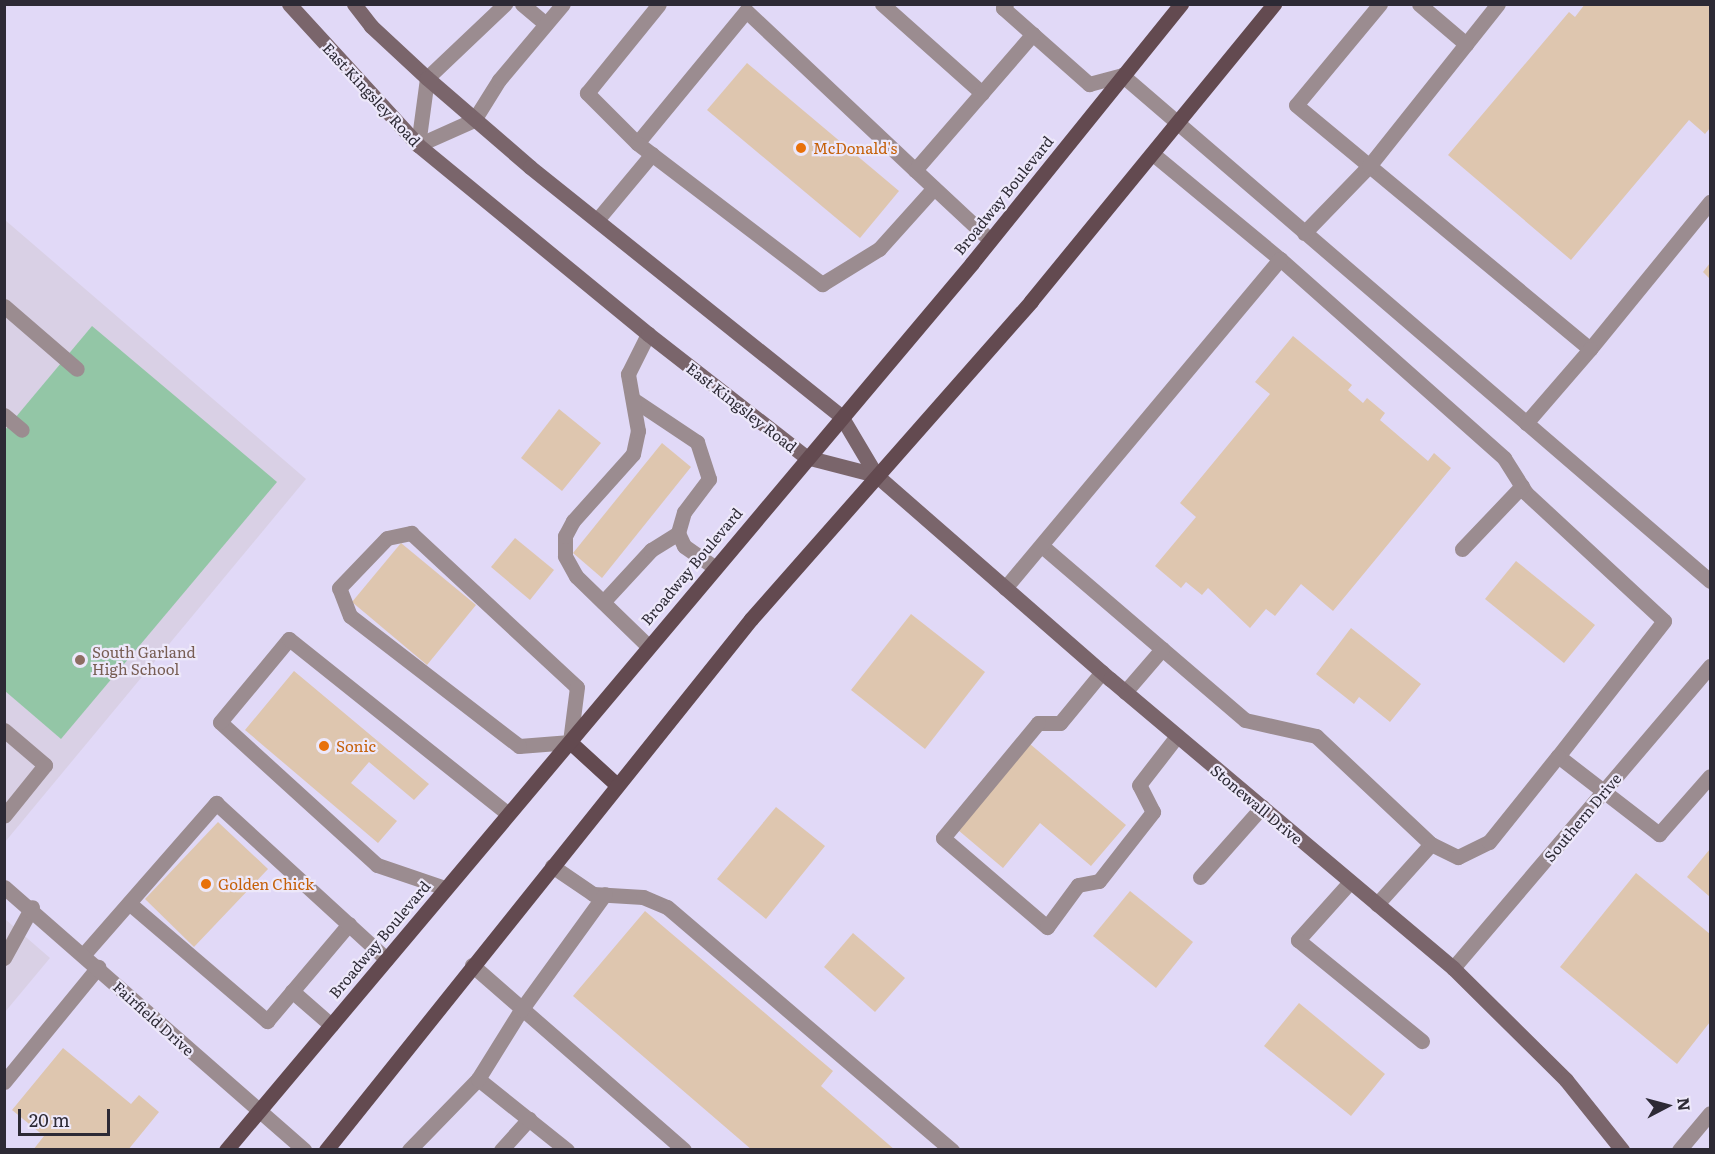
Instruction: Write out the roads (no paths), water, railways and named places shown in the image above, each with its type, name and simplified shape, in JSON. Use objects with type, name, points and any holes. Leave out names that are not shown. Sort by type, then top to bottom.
[{"type":"main road","name":"East Kingsley Road","points":[[289,4],[418,146],[648,334],[806,457],[876,475]]},
{"type":"main road","points":[[354,4],[371,27],[474,120],[841,417],[876,475]]},
{"type":"main road","name":"Broadway Boulevard","points":[[226,1149],[990,240],[1181,4]]},
{"type":"main road","points":[[326,1149],[751,619],[1031,301],[1274,4]]},
{"type":"main road","name":"Stonewall Drive","points":[[876,475],[1125,692],[1453,968],[1566,1080],[1622,1149]]},
{"type":"main road","points":[[570,742],[617,785]]},
{"type":"street","points":[[418,146],[427,78],[505,4]]},
{"type":"street","points":[[522,4],[546,24]]},
{"type":"street","points":[[418,146],[474,120],[499,80],[563,4]]},
{"type":"street","points":[[659,4],[587,93],[637,143],[822,284],[879,249],[934,188]]},
{"type":"street","points":[[882,4],[982,93]]},
{"type":"street","points":[[1380,4],[1296,105],[1590,349]]},
{"type":"street","points":[[1419,4],[1466,44]]},
{"type":"street","points":[[1304,233],[1369,166],[1498,4]]},
{"type":"street","points":[[1003,6],[1089,84],[1122,75],[1176,124],[1710,581]]},
{"type":"street","points":[[637,143],[746,11],[990,240]]},
{"type":"street","points":[[915,171],[1033,34]]},
{"type":"street","points":[[597,220],[652,154]]},
{"type":"street","points":[[1042,546],[1245,720],[1316,736],[1431,844],[1458,857],[1489,842],[1664,621],[1522,486],[1504,458],[1280,259],[1153,154]]},
{"type":"street","points":[[1526,423],[1590,349],[1710,202]]},
{"type":"street","points":[[1005,588],[1280,259]]},
{"type":"street","points":[[4,306],[78,369]]},
{"type":"street","points":[[648,334],[628,374],[638,431],[633,454],[573,521],[565,536],[565,556],[576,576],[648,646]]},
{"type":"street","points":[[634,400],[697,442],[707,469],[708,479],[684,512],[678,533],[684,546],[714,567]]},
{"type":"street","points":[[4,415],[21,430]]},
{"type":"street","points":[[1462,549],[1522,486]]},
{"type":"street","points":[[411,533],[578,687],[570,742],[519,746],[350,616],[339,588],[387,538],[411,533]]},
{"type":"street","points":[[603,602],[651,550],[678,533]]},
{"type":"street","points":[[445,888],[377,865],[220,722],[289,639],[508,814]]},
{"type":"street","points":[[1125,692],[1162,649]]},
{"type":"street","name":"Southern Drive","points":[[1453,968],[1710,666]]},
{"type":"street","points":[[1102,672],[1060,723],[1038,723],[943,838],[1047,927],[1078,885],[1099,880],[1153,812],[1139,785],[1177,736]]},
{"type":"street","points":[[4,730],[45,765],[4,816]]},
{"type":"street","points":[[1558,756],[1602,793],[1659,834],[1710,776]]},
{"type":"street","points":[[84,954],[216,803],[386,959]]},
{"type":"street","points":[[1200,877],[1262,807]]},
{"type":"street","points":[[1377,904],[1431,844]]},
{"type":"street","points":[[552,866],[593,894],[643,897],[667,907],[952,1149]]},
{"type":"street","points":[[1350,882],[1298,940],[1422,1041]]},
{"type":"street","name":"Fairfield Drive","points":[[4,887],[32,907],[258,1111],[304,1149]]},
{"type":"street","points":[[409,1149],[478,1079],[521,1010],[605,894]]},
{"type":"street","points":[[129,903],[267,1021],[349,924]]},
{"type":"street","points":[[4,958],[32,907]]},
{"type":"street","points":[[472,965],[521,1010],[684,1149]]},
{"type":"street","points":[[4,1082],[98,967]]},
{"type":"street","points":[[292,991],[331,1025]]},
{"type":"street","points":[[478,1079],[567,1149]]},
{"type":"street","points":[[1679,1149],[1710,1113]]},
{"type":"street","points":[[501,1149],[529,1119]]},
{"type":"place","name":"McDonald's","points":[[801,148]]},
{"type":"place","name":"South Garland High School","points":[[80,660]]},
{"type":"place","name":"Sonic","points":[[324,746]]},
{"type":"place","name":"Golden Chick","points":[[206,884]]}]
